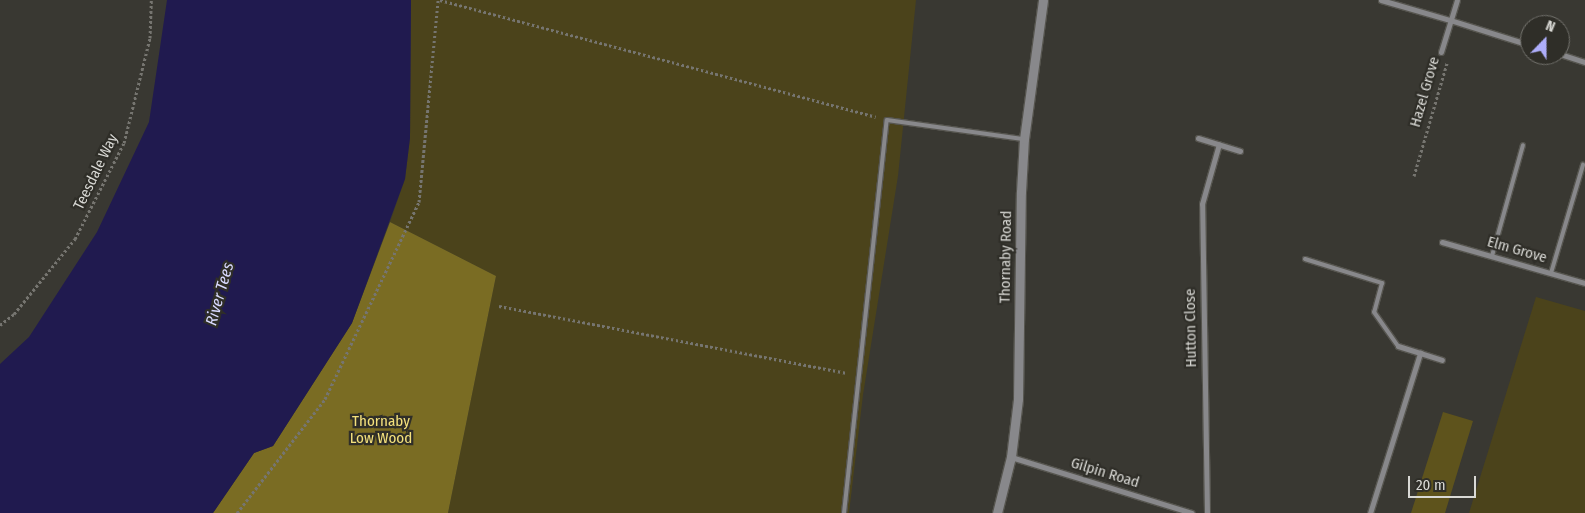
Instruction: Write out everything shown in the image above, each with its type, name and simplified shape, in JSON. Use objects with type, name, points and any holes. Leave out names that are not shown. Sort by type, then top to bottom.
[{"type":"street","name":"Thornaby Road","points":[[997,513],[1011,457],[1018,399],[1024,139],[1043,0]]},
{"type":"street","points":[[1381,0],[1520,42]]},
{"type":"street","name":"Hazel Grove","points":[[1441,52],[1457,0]]},
{"type":"street","points":[[1570,57],[1585,62]]},
{"type":"street","points":[[1198,138],[1240,151]]},
{"type":"street","name":"Hutton Close","points":[[1207,513],[1202,204],[1219,144]]},
{"type":"street","name":"Elm Grove","points":[[1442,242],[1585,283]]},
{"type":"street","points":[[1398,346],[1442,360]]},
{"type":"street","points":[[1370,513],[1420,353]]},
{"type":"street","name":"Gilpin Road","points":[[1011,457],[1192,513]]},
{"type":"lane","points":[[844,513],[887,120],[1024,139]]},
{"type":"lane","points":[[1492,256],[1523,145]]},
{"type":"lane","points":[[1551,273],[1583,165]]},
{"type":"lane","points":[[1305,259],[1382,282],[1374,312],[1398,346]]},
{"type":"path","name":"Teesdale Way","points":[[0,325],[14,314],[75,239],[124,143],[150,38],[151,0]]},
{"type":"path","points":[[236,513],[326,399],[419,202],[439,0],[887,120]]},
{"type":"path","name":"Hazel Grove","points":[[1414,176],[1449,54],[1441,52]]},
{"type":"path","points":[[499,306],[859,375]]},
{"type":"shaded area","points":[[411,0],[916,0],[898,176],[863,395],[849,513],[448,513],[496,276],[390,222],[405,179],[410,138]]},
{"type":"shaded area","points":[[1536,297],[1585,311],[1585,513],[1469,513]]},
{"type":"green space","name":"Thornaby Low Wood","points":[[390,222],[496,276],[448,513],[213,513],[254,453],[273,446],[352,323]]},
{"type":"water","name":"River Tees","points":[[167,0],[411,0],[410,138],[405,179],[352,323],[273,446],[254,453],[213,513],[0,513],[0,364],[29,337],[97,232],[149,122]]},
{"type":"building","points":[[1443,412],[1473,421],[1445,513],[1411,513]]}]
